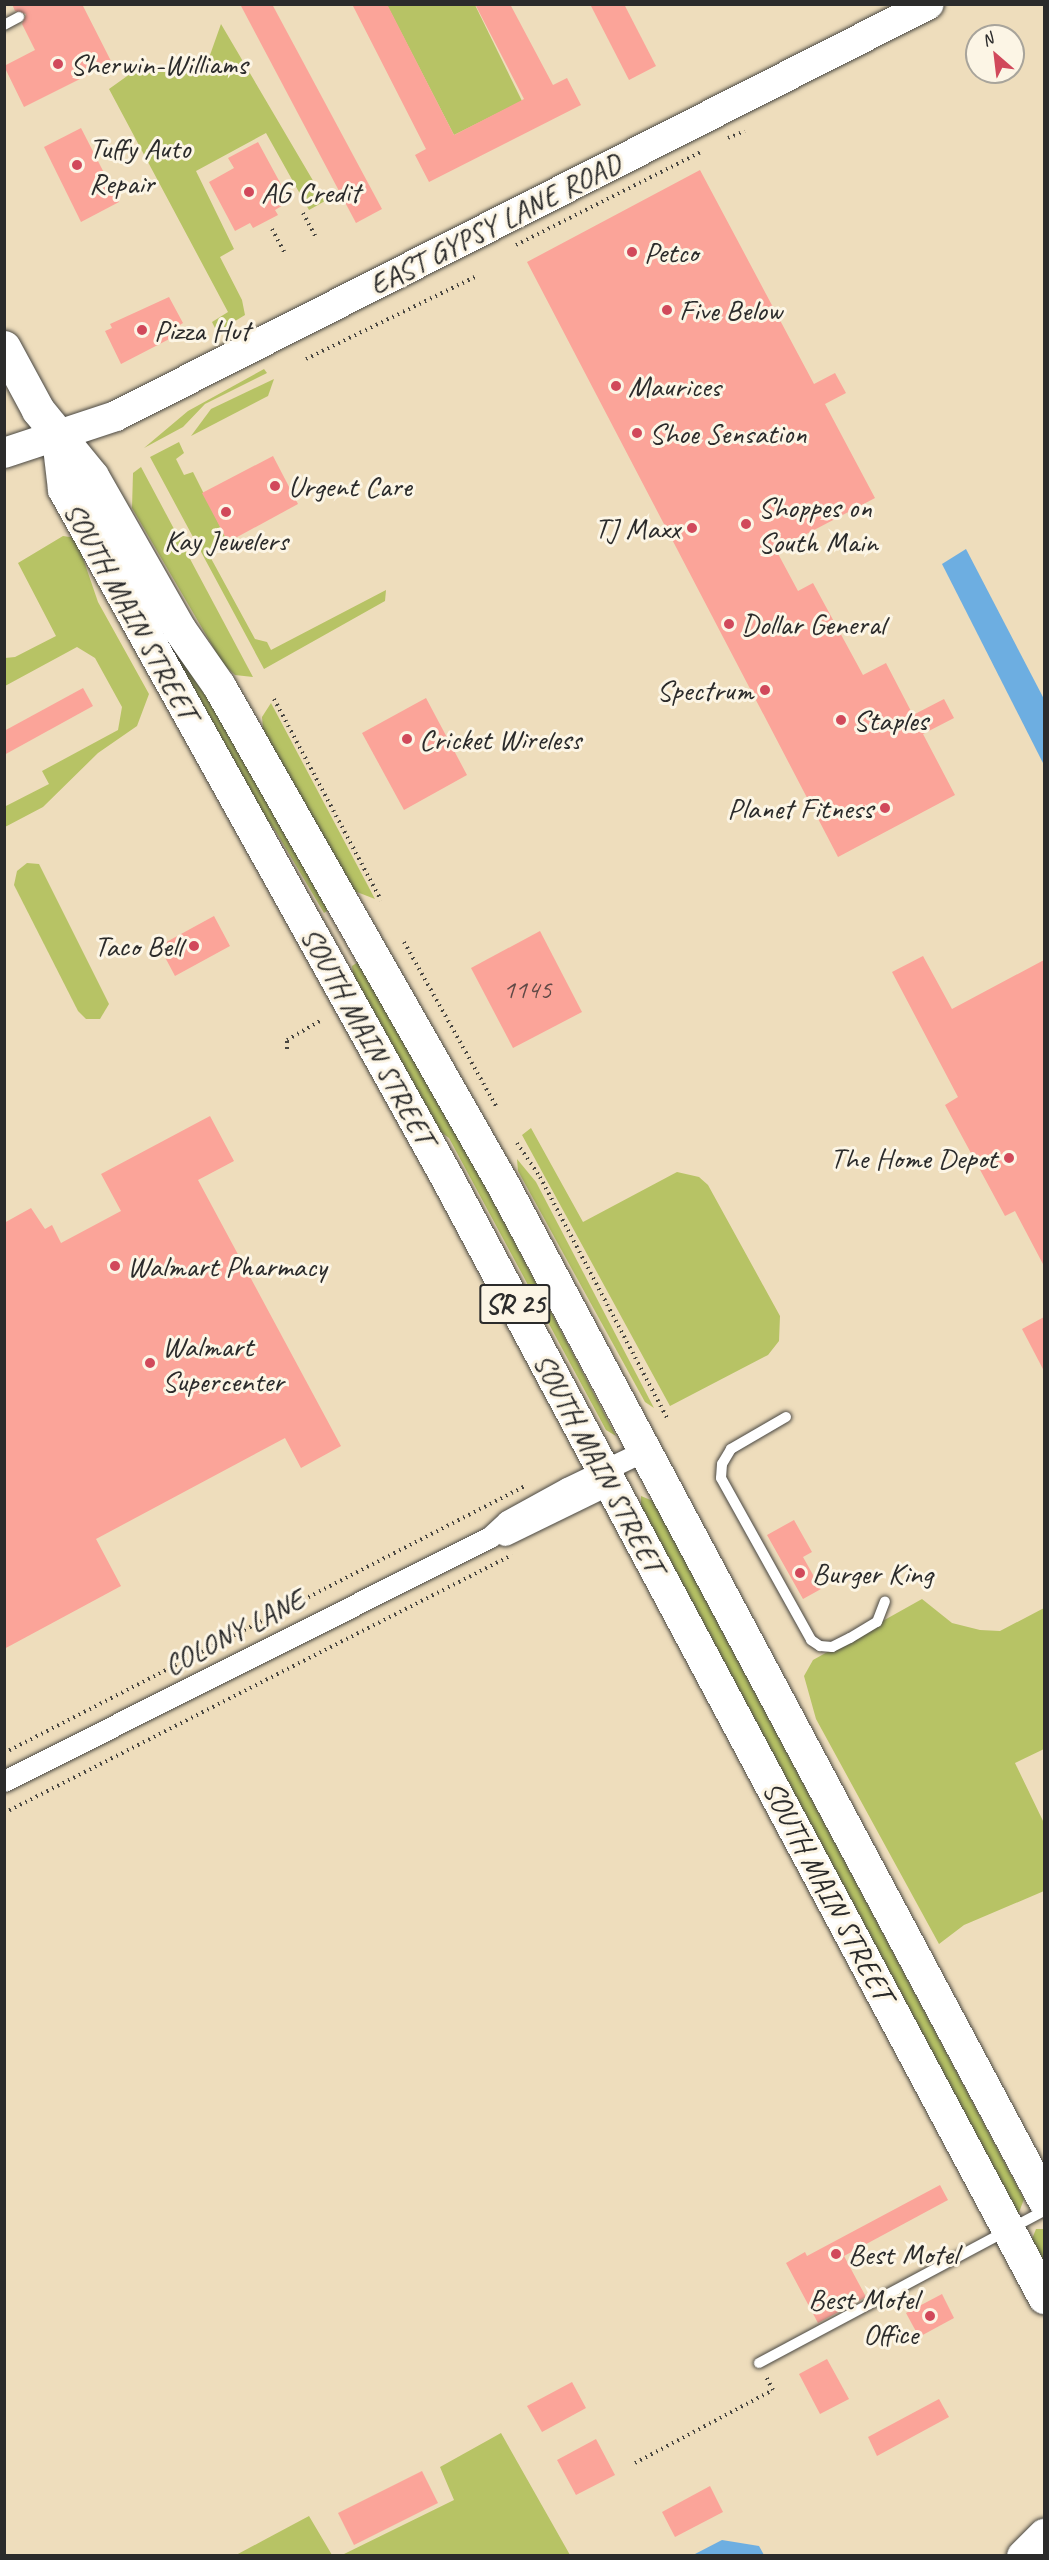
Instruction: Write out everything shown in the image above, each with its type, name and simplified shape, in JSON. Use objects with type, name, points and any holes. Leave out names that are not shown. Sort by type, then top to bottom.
[{"type":"main road","name":"EAST GYPSY LANE ROAD","points":[[4,453],[58,438],[116,416],[225,363],[929,4]]},
{"type":"main road","name":"SOUTH MAIN STREET","points":[[4,347],[38,410],[58,438],[92,477],[180,630],[225,697],[503,1185],[1044,2200]]},
{"type":"main road","name":"SOUTH MAIN STREET","points":[[58,438],[64,489],[434,1154],[1009,2230]]},
{"type":"main road","name":"SR 25","points":[[1009,2230],[1044,2297]]},
{"type":"main road","points":[[1023,2556],[1044,2535]]},
{"type":"street","name":"COLONY LANE","points":[[4,1781],[490,1537],[507,1521],[608,1477],[644,1451]]},
{"type":"lane","points":[[4,25],[19,17]]},
{"type":"lane","points":[[786,1418],[731,1449],[722,1464],[721,1478],[811,1640],[831,1647],[850,1638],[878,1622],[885,1601]]},
{"type":"lane","points":[[759,2363],[1044,2211]]},
{"type":"path","points":[[728,138],[745,131]]},
{"type":"path","points":[[516,245],[701,152]]},
{"type":"path","points":[[303,213],[316,237]]},
{"type":"path","points":[[272,229],[285,253]]},
{"type":"path","points":[[306,359],[475,277]]},
{"type":"path","points":[[274,699],[381,900]]},
{"type":"path","points":[[404,942],[496,1106]]},
{"type":"path","points":[[287,1049],[287,1040],[320,1021]]},
{"type":"path","points":[[517,1143],[540,1177],[668,1420]]},
{"type":"path","points":[[4,1753],[534,1481]]},
{"type":"path","points":[[4,1813],[520,1550]]},
{"type":"path","points":[[635,2463],[774,2390],[759,2363]]},
{"type":"green space","points":[[387,5],[475,5],[522,101],[454,135]]},
{"type":"green space","points":[[221,24],[325,201],[309,210],[266,133],[196,171],[234,249],[220,257],[242,300],[245,315],[217,332],[212,322],[228,312],[109,89],[137,69],[175,71],[210,55]]},
{"type":"green space","points":[[264,369],[267,373],[205,404],[183,427],[144,448],[188,411]]},
{"type":"green space","points":[[274,379],[268,396],[191,436],[211,409]]},
{"type":"green space","points":[[179,442],[184,453],[176,459],[184,475],[193,472],[228,542],[207,551],[255,639],[267,642],[271,650],[386,590],[385,601],[264,669],[150,457]]},
{"type":"green space","points":[[141,467],[253,677],[235,675],[223,664],[132,508],[133,473]]},
{"type":"green space","points":[[84,487],[330,909],[324,913],[275,830],[240,785]]},
{"type":"green space","points":[[63,536],[76,538],[98,602],[149,694],[137,726],[98,753],[43,807],[5,827],[4,807],[49,784],[42,771],[118,730],[122,707],[95,658],[77,647],[5,686],[5,658],[15,657],[56,636],[18,563]]},
{"type":"green space","points":[[271,703],[375,899],[349,889],[264,740],[262,717]]},
{"type":"green space","points":[[27,863],[39,864],[109,1004],[100,1019],[86,1019],[78,1011],[14,885],[17,871]]},
{"type":"green space","points":[[358,962],[451,1121],[616,1436],[606,1430],[449,1138],[430,1124],[355,990],[352,966]]},
{"type":"green space","points":[[531,1128],[583,1222],[677,1172],[699,1177],[708,1185],[780,1316],[779,1341],[768,1355],[670,1406],[522,1135]]},
{"type":"green space","points":[[517,1159],[536,1182],[654,1408],[645,1402],[518,1171]]},
{"type":"green space","points":[[641,1496],[653,1501],[1024,2199],[1018,2215],[641,1508]]},
{"type":"green space","points":[[922,1599],[952,1623],[980,1630],[1000,1631],[1044,1608],[1044,1749],[1015,1763],[1044,1823],[1044,1891],[964,1925],[939,1944],[816,1719],[804,1676],[813,1660]]},
{"type":"green space","points":[[1036,2229],[1044,2229],[1044,2262],[1032,2239]]},
{"type":"green space","points":[[501,2433],[570,2555],[342,2555],[454,2500],[440,2467]]},
{"type":"green space","points":[[309,2516],[332,2555],[236,2555]]},
{"type":"water","points":[[966,549],[1044,699],[1044,765],[942,564]]},
{"type":"water","points":[[722,2540],[759,2546],[764,2555],[693,2555]]},
{"type":"building","name":"Sherwin-Williams","points":[[12,4],[82,4],[112,63],[24,107],[4,66],[35,50],[22,24],[26,14],[15,11]]},
{"type":"building","points":[[240,4],[272,4],[382,209],[356,223]]},
{"type":"building","points":[[352,4],[387,4],[454,135],[524,99],[475,4],[510,4],[553,85],[567,78],[581,105],[429,182],[415,155],[426,149]]},
{"type":"building","points":[[590,4],[624,4],[656,66],[629,80]]},
{"type":"building","name":"Tuffy Auto Repair","points":[[81,128],[119,202],[81,222],[44,147]]},
{"type":"building","name":"AG Credit","points":[[258,142],[290,201],[275,210],[278,215],[253,228],[250,223],[235,231],[209,182],[234,168],[228,158]]},
{"type":"building","name":"Shoppes on South Main","points":[[700,170],[814,384],[835,373],[846,393],[825,404],[875,498],[776,550],[798,591],[813,583],[863,675],[886,663],[913,715],[944,699],[954,718],[923,734],[955,795],[838,857],[527,262]]},
{"type":"building","name":"Pizza Hut","points":[[169,297],[183,323],[175,328],[179,334],[121,364],[105,331],[112,328],[110,324]]},
{"type":"building","points":[[273,456],[298,504],[228,542],[202,493]]},
{"type":"building","points":[[83,688],[93,706],[4,755],[4,731]]},
{"type":"building","points":[[426,698],[467,775],[404,810],[362,733]]},
{"type":"building","name":"Taco Bell","points":[[214,916],[230,946],[175,976],[159,946]]},
{"type":"building","points":[[540,931],[582,1012],[513,1048],[471,968]]},
{"type":"building","name":"The Home Depot","points":[[923,956],[952,1009],[1044,960],[1044,1266],[1015,1211],[1005,1216],[945,1105],[958,1097],[892,972]]},
{"type":"building","name":"Walmart Supercenter","points":[[210,1116],[234,1161],[198,1180],[341,1446],[301,1468],[285,1438],[96,1539],[121,1586],[4,1649],[4,1223],[31,1208],[45,1229],[52,1225],[61,1243],[121,1211],[101,1174]]},
{"type":"building","points":[[1044,1317],[1044,1371],[1022,1329]]},
{"type":"building","name":"Burger King","points":[[794,1520],[812,1552],[803,1557],[821,1589],[803,1599],[767,1535]]},
{"type":"building","name":"Best Motel","points":[[940,2185],[948,2200],[844,2256],[866,2297],[818,2323],[786,2263],[805,2252],[807,2256]]},
{"type":"building","name":"Best Motel Office","points":[[942,2294],[954,2318],[919,2337],[906,2313]]},
{"type":"building","points":[[827,2359],[849,2399],[820,2414],[799,2374]]},
{"type":"building","points":[[572,2382],[586,2408],[542,2432],[527,2406]]},
{"type":"building","points":[[939,2399],[949,2417],[877,2456],[868,2437]]},
{"type":"building","points":[[596,2439],[615,2475],[576,2495],[557,2460]]},
{"type":"building","points":[[422,2471],[438,2503],[354,2545],[338,2513]]},
{"type":"building","points":[[710,2486],[723,2512],[675,2537],[662,2512]]},
{"type":"place","name":"Sherwin-Williams","points":[[58,64]]},
{"type":"place","name":"Tuffy Auto Repair","points":[[77,165]]},
{"type":"place","name":"AG Credit","points":[[249,192]]},
{"type":"place","name":"Petco","points":[[632,252]]},
{"type":"place","name":"Five Below","points":[[667,310]]},
{"type":"place","name":"Pizza Hut","points":[[142,330]]},
{"type":"place","name":"Maurices","points":[[616,386]]},
{"type":"place","name":"Shoe Sensation","points":[[637,433]]},
{"type":"place","name":"Urgent Care","points":[[275,486]]},
{"type":"place","name":"Kay Jewelers","points":[[226,512]]},
{"type":"place","name":"Shoppes on South Main","points":[[746,524]]},
{"type":"place","name":"TJ Maxx","points":[[692,528]]},
{"type":"place","name":"Dollar General","points":[[729,624]]},
{"type":"place","name":"Spectrum","points":[[765,690]]},
{"type":"place","name":"Staples","points":[[841,720]]},
{"type":"place","name":"Cricket Wireless","points":[[407,739]]},
{"type":"place","name":"Planet Fitness","points":[[885,808]]},
{"type":"place","name":"Taco Bell","points":[[194,946]]},
{"type":"place","name":"The Home Depot","points":[[1009,1158]]},
{"type":"place","name":"Walmart Pharmacy","points":[[115,1266]]},
{"type":"place","name":"Walmart Supercenter","points":[[150,1363]]},
{"type":"place","name":"Burger King","points":[[800,1573]]},
{"type":"place","name":"Best Motel","points":[[836,2254]]},
{"type":"place","name":"Best Motel Office","points":[[930,2316]]}]
